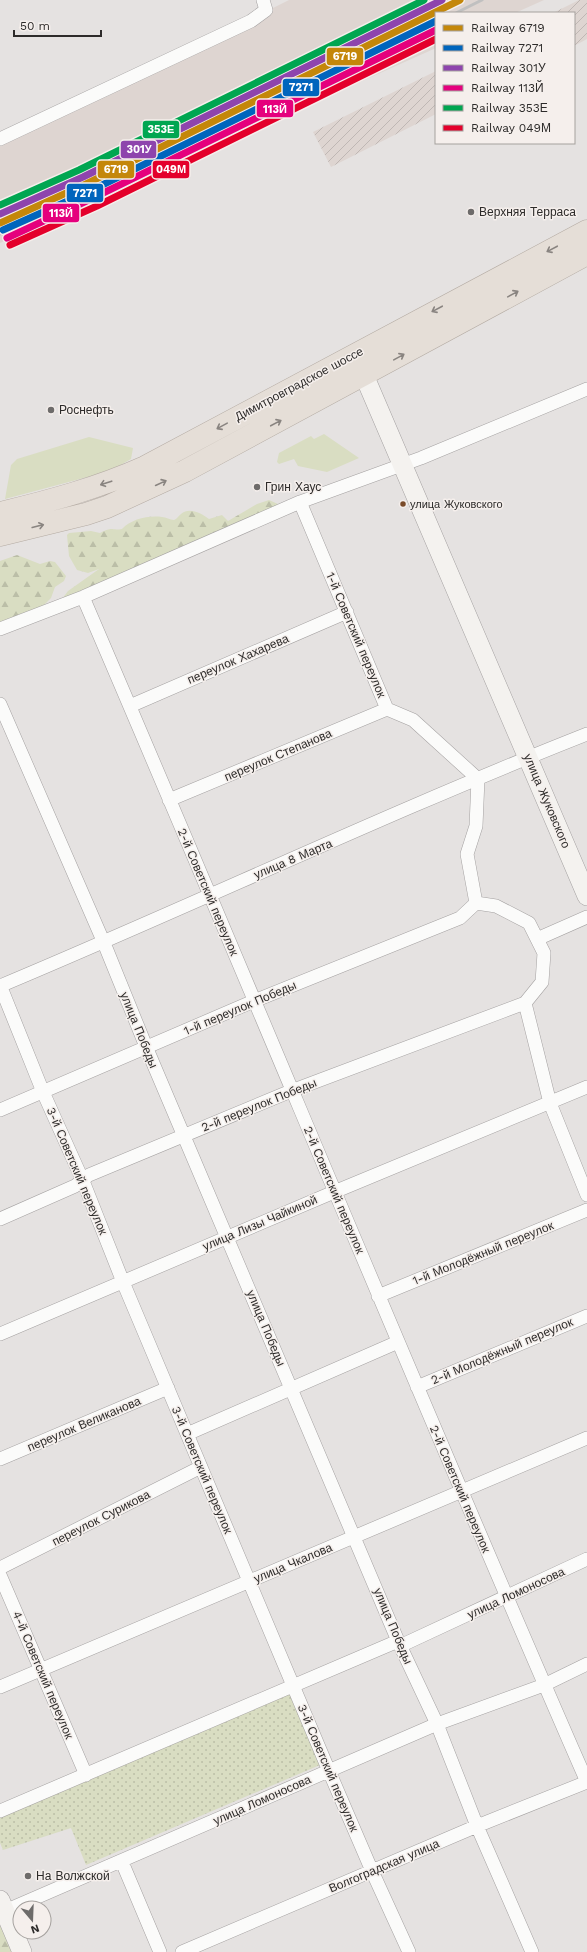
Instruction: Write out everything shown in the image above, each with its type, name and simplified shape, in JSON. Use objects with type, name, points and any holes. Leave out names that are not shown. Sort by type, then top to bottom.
[{"type":"highway","name":"Димитровградское шоссе","points":[[0,513],[50,502],[112,481],[181,448],[587,231]]},
{"type":"highway","name":"Димитровградское шоссе","points":[[0,535],[86,514],[125,499],[185,472],[364,375],[585,260]]},
{"type":"highway","points":[[355,354],[364,375]]},
{"type":"street","points":[[0,139],[252,21],[266,10],[262,0]]},
{"type":"street","name":"улица Жуковского","points":[[364,375],[587,896]]},
{"type":"street","points":[[0,629],[83,597],[300,502],[403,465],[587,389]]},
{"type":"street","name":"1-й Советский переулок","points":[[300,502],[388,709],[414,720],[478,779]]},
{"type":"street","name":"2-й Советский переулок","points":[[83,597],[461,1492],[587,1782]]},
{"type":"street","name":"переулок Хахарева","points":[[130,706],[347,612]]},
{"type":"street","name":"улица Победы","points":[[0,704],[104,943],[146,1048],[399,1643],[437,1724],[477,1826],[532,1952]]},
{"type":"street","name":"переулок Степанова","points":[[169,800],[388,709]]},
{"type":"street","name":"улица 8 Марта","points":[[0,986],[104,943],[210,895],[478,779],[587,734]]},
{"type":"street","points":[[478,779],[476,826],[467,854],[476,903],[496,906],[529,923],[544,952],[542,982],[525,1003],[550,1103],[587,1195]]},
{"type":"street","name":"1-й переулок Победы","points":[[0,1110],[254,1001],[460,918],[476,903]]},
{"type":"street","points":[[537,939],[587,917]]},
{"type":"street","name":"3-й Советский переулок","points":[[0,986],[43,1092],[83,1181],[123,1282],[329,1771],[409,1952]]},
{"type":"street","name":"2-й переулок Победы","points":[[0,1219],[76,1186],[89,1175],[184,1135],[291,1091],[525,1003]]},
{"type":"street","name":"улица Лизы Чайкиной","points":[[0,1334],[227,1237],[587,1087]]},
{"type":"street","name":"1-й Молодёжный переулок","points":[[378,1296],[587,1210]]},
{"type":"street","name":"2-й Молодёжный переулок","points":[[417,1387],[587,1316]]},
{"type":"street","points":[[187,1434],[398,1342]]},
{"type":"street","name":"переулок Великанова","points":[[0,1459],[168,1388]]},
{"type":"street","name":"улица Чкалова","points":[[0,1687],[587,1438]]},
{"type":"street","name":"переулок Сурикова","points":[[0,1568],[201,1467]]},
{"type":"street","name":"улица Ломоносова","points":[[0,1811],[294,1686],[507,1598],[587,1559]]},
{"type":"street","name":"4-й Советский переулок","points":[[0,1575],[86,1775]]},
{"type":"street","name":"улица Ломоносова","points":[[2,1906],[122,1862],[437,1724],[544,1685],[587,1664]]},
{"type":"street","name":"Волгоградская улица","points":[[182,1952],[477,1826],[587,1782]]},
{"type":"street","points":[[122,1862],[160,1952]]},
{"type":"street","points":[[2,1906],[22,1952]]},
{"type":"shaded area","points":[[289,0],[544,0],[517,12],[435,12],[435,48],[0,243],[0,144]]},
{"type":"shaded area","points":[[579,0],[587,0],[587,39],[575,45],[575,12],[555,12]]},
{"type":"shaded area","points":[[435,71],[435,115],[331,167],[313,132]]},
{"type":"green space","points":[[324,434],[359,458],[327,472],[298,466],[294,459],[279,464],[277,462],[279,453],[311,436],[314,439]]},
{"type":"green space","points":[[89,437],[133,448],[131,459],[110,471],[5,499],[11,465],[17,459]]},
{"type":"green space","points":[[269,500],[280,505],[279,512],[62,599],[68,591],[99,569],[88,573],[77,570],[69,556],[67,535],[69,533],[91,531],[100,533],[110,529],[122,529],[135,520],[146,517],[164,517],[174,520],[184,512],[188,511],[199,513],[209,519],[222,515],[228,521],[257,504]]},
{"type":"green space","points":[[17,555],[40,564],[50,561],[55,562],[66,576],[64,581],[55,587],[51,598],[41,608],[0,631],[0,561]]},
{"type":"green space","points":[[289,1691],[320,1765],[86,1865],[71,1828],[3,1850],[0,1843],[0,1813]]},
{"type":"green space","points":[[0,1919],[14,1952],[0,1952]]},
{"type":"railway","points":[[458,12],[482,0]]},
{"type":"railway","points":[[0,234],[165,156],[435,23]]},
{"type":"rail line","name":"353Е","points":[[0,205],[79,170],[424,0]]},
{"type":"rail line","name":"301У","points":[[0,214],[83,177],[442,0]]},
{"type":"rail line","name":"6719","points":[[436,12],[460,0]]},
{"type":"rail line","name":"6719","points":[[0,223],[86,184],[435,12]]},
{"type":"rail line","name":"7271","points":[[3,230],[90,191],[435,21]]},
{"type":"rail line","name":"113Й","points":[[7,238],[93,198],[435,30]]},
{"type":"rail line","name":"049М","points":[[10,245],[97,206],[435,39]]},
{"type":"place","name":"Верхняя Терраса","points":[[471,212]]},
{"type":"place","name":"Роснефть","points":[[51,410]]},
{"type":"place","name":"Грин Хаус","points":[[257,487]]},
{"type":"place","name":"улица Жуковского","points":[[403,504]]},
{"type":"place","name":"На Волжской","points":[[28,1876]]}]
